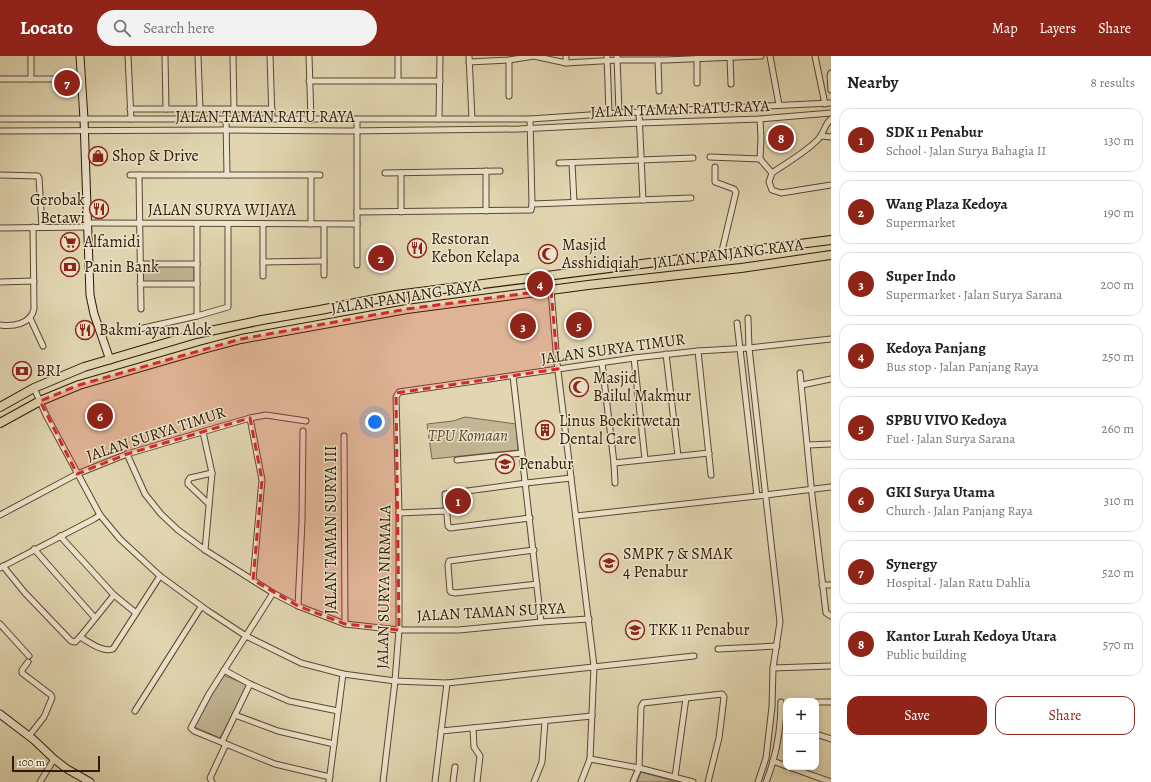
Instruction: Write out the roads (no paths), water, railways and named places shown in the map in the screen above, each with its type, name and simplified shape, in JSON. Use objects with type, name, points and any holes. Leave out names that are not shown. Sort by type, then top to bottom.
[{"type":"main road","name":"JALAN PANJANG RAYA","points":[[0,407],[34,388],[70,373],[196,334],[262,320],[328,309],[396,295],[831,240]]},
{"type":"main road","name":"JALAN PANJANG RAYA","points":[[0,423],[40,401],[79,384],[241,339],[346,319],[415,308],[551,290],[741,268],[831,255]]},
{"type":"main road","points":[[344,305],[342,314],[346,319]]},
{"type":"main road","points":[[328,309],[330,311],[331,318],[329,323]]},
{"type":"street","points":[[31,56],[31,79]]},
{"type":"street","points":[[80,56],[90,295],[110,360]]},
{"type":"street","points":[[128,56],[131,118]]},
{"type":"street","points":[[165,56],[166,109]]},
{"type":"street","points":[[198,56],[200,109]]},
{"type":"street","points":[[233,56],[234,109]]},
{"type":"street","points":[[270,56],[272,119]]},
{"type":"street","points":[[309,56],[311,120]]},
{"type":"street","points":[[398,56],[398,80]]},
{"type":"street","points":[[439,119],[440,56]]},
{"type":"street","points":[[469,56],[472,119]]},
{"type":"street","points":[[469,62],[509,60],[534,56],[566,63],[607,58],[658,60],[665,58],[761,56]]},
{"type":"street","points":[[566,56],[566,63]]},
{"type":"street","name":"JALAN TAMAN RATU RAYA","points":[[770,56],[779,105]]},
{"type":"street","points":[[815,56],[825,104]]},
{"type":"street","points":[[730,57],[731,84]]},
{"type":"street","name":"JALAN TAMAN RATU RAYA","points":[[607,58],[609,113]]},
{"type":"street","name":"JALAN TAMAN RATU RAYA","points":[[618,58],[619,113]]},
{"type":"street","points":[[697,58],[697,83]]},
{"type":"street","points":[[509,60],[510,96]]},
{"type":"street","points":[[658,60],[659,91]]},
{"type":"street","points":[[831,73],[831,90]]},
{"type":"street","points":[[0,79],[82,79]]},
{"type":"street","points":[[310,81],[440,81]]},
{"type":"street","name":"JALAN TAMAN RATU RAYA","points":[[0,131],[84,125],[131,118],[357,121],[472,119],[530,123],[609,113],[639,113],[831,103]]},
{"type":"street","points":[[130,110],[272,109]]},
{"type":"street","points":[[639,113],[643,200]]},
{"type":"street","name":"JALAN TAMAN RATU RAYA","points":[[0,120],[84,125],[226,129],[357,129],[530,123],[760,119],[831,114]]},
{"type":"street","points":[[226,119],[226,175]]},
{"type":"street","points":[[760,119],[760,159],[772,173]]},
{"type":"street","points":[[831,119],[828,121],[821,136],[812,145],[772,173],[769,182],[772,190],[781,193],[831,185]]},
{"type":"street","points":[[357,121],[357,265]]},
{"type":"street","points":[[357,212],[529,211],[532,209],[530,123]]},
{"type":"street","points":[[821,136],[831,137]]},
{"type":"street","points":[[710,157],[760,159]]},
{"type":"street","points":[[560,163],[692,158]]},
{"type":"street","points":[[572,162],[574,202]]},
{"type":"street","points":[[715,167],[715,182],[734,189],[736,192],[721,255]]},
{"type":"street","points":[[486,171],[486,211]]},
{"type":"street","points":[[385,173],[500,171]]},
{"type":"street","points":[[401,173],[401,212]]},
{"type":"street","points":[[130,175],[320,175]]},
{"type":"street","points":[[139,175],[141,310]]},
{"type":"street","points":[[311,175],[311,224]]},
{"type":"street","points":[[0,176],[38,176],[40,178],[42,227]]},
{"type":"street","points":[[532,204],[690,198]]},
{"type":"street","name":"JALAN SURYA WIJAYA","points":[[0,228],[140,223],[357,224]]},
{"type":"street","points":[[197,224],[197,316]]},
{"type":"street","points":[[139,330],[228,307],[228,224]]},
{"type":"street","points":[[263,224],[263,276]]},
{"type":"street","points":[[324,224],[324,275]]},
{"type":"street","points":[[0,325],[15,325],[33,316],[34,227]]},
{"type":"street","points":[[263,262],[324,261]]},
{"type":"street","points":[[140,264],[197,264]]},
{"type":"street","points":[[0,282],[34,281]]},
{"type":"street","points":[[140,284],[197,284]]},
{"type":"street","points":[[551,290],[558,369],[594,666],[590,758],[581,782]]},
{"type":"street","points":[[30,318],[43,346]]},
{"type":"street","points":[[748,318],[749,348],[780,622],[774,668],[766,758],[758,782]]},
{"type":"street","points":[[737,323],[757,496]]},
{"type":"street","name":"JALAN SURYA TIMUR","points":[[398,392],[666,354],[749,348],[831,339]]},
{"type":"street","points":[[698,351],[711,475]]},
{"type":"street","points":[[666,354],[678,456]]},
{"type":"street","points":[[634,358],[645,459]]},
{"type":"street","points":[[602,363],[615,483]]},
{"type":"street","points":[[800,373],[822,585],[826,613],[827,615],[831,616]]},
{"type":"street","points":[[514,376],[542,622]]},
{"type":"street","points":[[802,385],[831,380]]},
{"type":"street","points":[[34,388],[77,474],[100,515],[120,539],[160,576],[201,607],[246,636],[301,663],[344,674],[395,681],[447,683],[694,656]]},
{"type":"street","name":"JALAN SURYA NIRMALA","points":[[383,782],[400,630],[396,397],[398,392]]},
{"type":"street","points":[[747,411],[756,410]]},
{"type":"street","name":"JALAN SURYA TIMUR","points":[[0,514],[77,474],[127,454],[250,418],[266,415],[306,422]]},
{"type":"street","points":[[250,418],[262,480],[253,580]]},
{"type":"street","points":[[298,606],[302,521],[303,431]]},
{"type":"street","points":[[203,432],[212,473],[205,550]]},
{"type":"street","name":"JALAN TAMAN SURYA III","points":[[344,436],[345,624]]},
{"type":"street","points":[[808,445],[831,444]]},
{"type":"street","points":[[457,460],[522,453]]},
{"type":"street","points":[[614,463],[709,453]]},
{"type":"street","name":"JALAN TAMAN SURYA","points":[[127,454],[144,494],[161,514],[178,530],[205,550],[273,593],[298,606],[345,624],[400,630],[460,630],[589,619]]},
{"type":"street","points":[[209,504],[188,484],[188,481],[190,478],[212,473]]},
{"type":"street","points":[[530,518],[450,528],[448,526],[445,494],[571,478]]},
{"type":"street","points":[[576,516],[766,495],[811,488],[831,487]]},
{"type":"street","points":[[399,513],[446,511]]},
{"type":"street","points":[[100,515],[2,567],[71,641],[74,642],[80,637],[114,596]]},
{"type":"street","points":[[60,536],[114,596],[136,613]]},
{"type":"street","points":[[34,549],[95,618]]},
{"type":"street","points":[[534,550],[450,561],[448,564],[450,591],[455,593],[538,584]]},
{"type":"street","points":[[80,637],[101,648],[113,649],[160,576]]},
{"type":"street","points":[[822,585],[831,585]]},
{"type":"street","points":[[273,593],[224,670],[191,728],[194,731],[275,764],[330,779],[344,674]]},
{"type":"street","points":[[135,711],[201,607]]},
{"type":"street","points":[[0,624],[29,656]]},
{"type":"street","points":[[718,649],[777,646]]},
{"type":"street","points":[[28,662],[22,670],[22,673],[51,695],[52,698],[44,717],[29,736]]},
{"type":"street","points":[[774,668],[831,666]]},
{"type":"street","points":[[224,670],[250,684],[289,701],[338,710]]},
{"type":"street","points":[[435,782],[447,683]]},
{"type":"street","points":[[211,781],[235,715],[250,684]]},
{"type":"street","points":[[634,782],[639,768],[641,705],[643,703],[722,694],[724,697],[719,738],[708,782]]},
{"type":"street","points":[[675,777],[686,698]]},
{"type":"street","points":[[772,701],[783,702]]},
{"type":"street","points":[[819,702],[831,702]]},
{"type":"street","points":[[0,714],[29,736],[67,769],[90,782]]},
{"type":"street","points":[[235,715],[278,731],[334,744]]},
{"type":"street","points":[[441,731],[592,716]]},
{"type":"street","points":[[534,782],[542,762],[545,721]]},
{"type":"street","points":[[766,782],[783,722]]},
{"type":"street","points":[[473,728],[474,748],[480,756],[477,782]]},
{"type":"street","points":[[819,735],[831,739]]},
{"type":"street","points":[[590,758],[639,768],[693,782]]},
{"type":"street","points":[[40,782],[54,759]]},
{"type":"street","points":[[773,761],[783,765]]},
{"type":"street","points":[[453,782],[455,767]]},
{"type":"street","points":[[797,770],[831,782]]},
{"type":"place","name":"Synergy","points":[[67,83]]},
{"type":"place","name":"Kantor Lurah Kedoya Utara","points":[[781,138]]},
{"type":"place","name":"Shop & Drive","points":[[98,156]]},
{"type":"place","name":"Gerobak Betawi","points":[[99,209]]},
{"type":"place","name":"Alfamidi","points":[[70,242]]},
{"type":"place","name":"Restoran Kebon Kelapa","points":[[417,248]]},
{"type":"place","name":"Masjid Asshidiqiah","points":[[548,254]]},
{"type":"place","name":"Wang Plaza Kedoya","points":[[381,258]]},
{"type":"place","name":"Panin Bank","points":[[70,267]]},
{"type":"place","name":"Kedoya Panjang","points":[[540,284]]},
{"type":"place","name":"SPBU VIVO Kedoya","points":[[579,325]]},
{"type":"place","name":"Super Indo","points":[[523,326]]},
{"type":"place","name":"Bakmi ayam Alok","points":[[85,330]]},
{"type":"place","name":"BRI","points":[[22,371]]},
{"type":"place","name":"Masjid Bailul Makmur","points":[[579,387]]},
{"type":"place","name":"GKI Surya Utama","points":[[100,416]]},
{"type":"place","name":"Linus Boekitwetan Dental Care","points":[[545,430]]},
{"type":"place","name":"Penabur","points":[[505,464]]},
{"type":"place","name":"SDK 11 Penabur","points":[[458,501]]},
{"type":"place","name":"SMPK 7 & SMAK 4 Penabur","points":[[609,563]]},
{"type":"place","name":"TKK 11 Penabur","points":[[635,630]]},
{"type":"park label","name":"TPU Komaan","points":[[468,436]]}]
